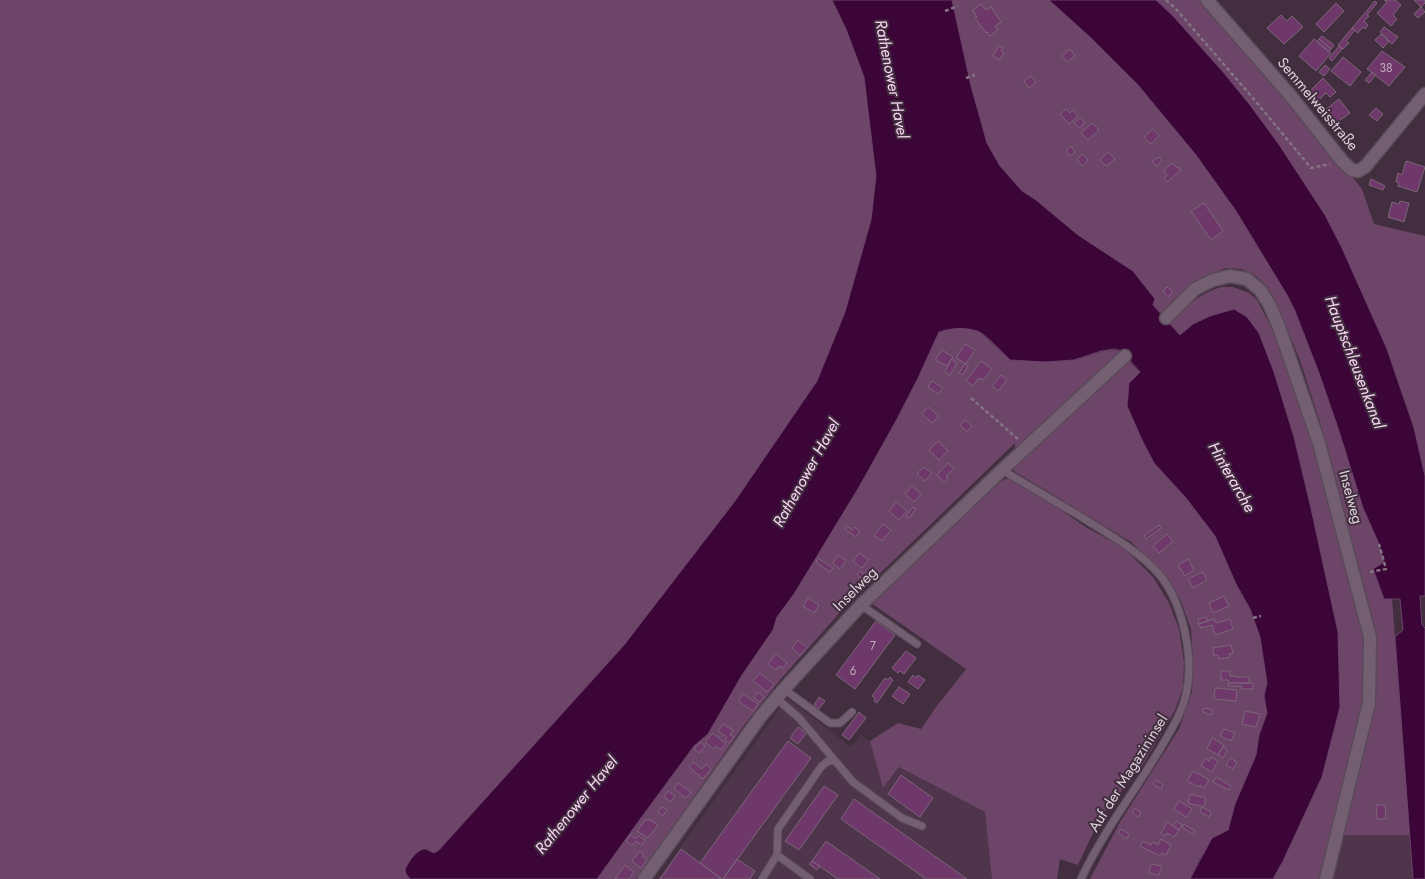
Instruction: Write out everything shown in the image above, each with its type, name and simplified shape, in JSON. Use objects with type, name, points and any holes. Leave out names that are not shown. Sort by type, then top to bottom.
[{"type":"street","name":"Semmelweisstraße","points":[[1207,0],[1290,95],[1343,162],[1352,170],[1358,171],[1365,167],[1425,94]]},
{"type":"street","name":"Inselweg","points":[[1166,318],[1196,288],[1213,280],[1230,276],[1246,279],[1261,291],[1279,327],[1320,443],[1370,637],[1369,704],[1326,879]]},
{"type":"street","name":"Inselweg","points":[[644,879],[761,716],[780,693],[861,605],[1125,356]]},
{"type":"lane","name":"Auf der Magazininsel","points":[[1002,470],[1128,545],[1159,575],[1176,601],[1185,628],[1190,661],[1189,688],[1180,714],[1166,740],[1114,820],[1082,879]]},
{"type":"lane","points":[[861,605],[917,644]]},
{"type":"lane","points":[[780,693],[830,724],[840,723],[852,712]]},
{"type":"lane","points":[[780,693],[853,782],[902,818],[922,826]]},
{"type":"lane","points":[[762,879],[777,855],[778,829],[820,767],[828,761],[834,761]]},
{"type":"lane","points":[[777,855],[810,879]]},
{"type":"path","points":[[1166,0],[1246,90],[1311,168],[1343,162]]},
{"type":"path","points":[[945,11],[958,6]]},
{"type":"path","points":[[966,78],[975,75]]},
{"type":"path","points":[[971,398],[1027,447]]},
{"type":"path","points":[[1370,572],[1386,569],[1380,544]]},
{"type":"path","points":[[1253,618],[1261,616]]},
{"type":"shaded area","points":[[0,0],[832,0],[846,29],[864,77],[876,176],[871,220],[845,312],[817,381],[735,501],[625,645],[439,850],[434,853],[426,849],[410,879],[0,879]]},
{"type":"shaded area","points":[[952,0],[1049,0],[1090,37],[1138,85],[1196,155],[1236,211],[1287,295],[1319,373],[1363,508],[1379,544],[1384,562],[1373,570],[1384,599],[1392,599],[1410,835],[1343,835],[1372,714],[1376,689],[1377,644],[1373,621],[1326,441],[1301,363],[1268,288],[1256,276],[1242,269],[1226,268],[1190,285],[1161,314],[1078,235],[1036,200],[1022,191],[1000,166],[987,144],[971,86]]},
{"type":"shaded area","points":[[1156,0],[1202,0],[1288,98],[1362,189],[1374,224],[1425,236],[1425,476],[1414,427],[1387,349],[1342,248],[1325,215],[1250,105],[1173,16]]},
{"type":"shaded area","points":[[1222,287],[1233,287],[1249,293],[1257,300],[1272,329],[1288,368],[1314,443],[1364,638],[1364,705],[1319,879],[1273,879],[1322,777],[1340,707],[1338,632],[1294,437],[1193,324],[1180,335],[1169,322],[1199,297]]},
{"type":"shaded area","points":[[961,328],[979,331],[1010,360],[1064,361],[1114,350],[1121,351],[1108,362],[1114,371],[1127,359],[1140,373],[1127,406],[1142,440],[1154,463],[1186,498],[1215,536],[1236,584],[1250,609],[1260,637],[1267,683],[1264,696],[1267,713],[1259,735],[1256,755],[1235,804],[1228,830],[1200,858],[1190,879],[1090,879],[1120,822],[1179,729],[1192,692],[1193,659],[1191,629],[1181,601],[1163,573],[1131,542],[1014,471],[1015,443],[843,609],[780,680],[745,724],[636,879],[597,879],[694,746],[708,734],[742,675],[773,630],[777,617],[794,594],[859,487],[897,419],[939,332]]},
{"type":"shaded area","points":[[1008,478],[1054,505],[1084,526],[1124,548],[1153,577],[1169,603],[1179,629],[1184,662],[1183,688],[1175,710],[1144,763],[1100,818],[1078,865],[1060,859],[1057,879],[992,879],[985,812],[899,767],[883,788],[870,741],[898,723],[921,729],[966,669],[871,603],[995,484]]},
{"type":"shaded area","points":[[787,698],[851,747],[861,735],[870,741],[883,788],[899,767],[985,812],[992,879],[658,879]]},
{"type":"shaded area","points":[[1343,835],[1410,835],[1413,879],[1331,879]]},
{"type":"water","points":[[832,0],[952,0],[971,86],[987,143],[1000,166],[1022,191],[1036,200],[1078,235],[1133,271],[1155,299],[1153,305],[1180,335],[1193,324],[1210,316],[1234,309],[1247,317],[1259,333],[1274,372],[1294,437],[1338,632],[1340,707],[1322,777],[1273,879],[1190,879],[1212,838],[1228,830],[1235,804],[1256,755],[1259,735],[1267,713],[1264,696],[1267,683],[1260,637],[1250,609],[1236,584],[1215,536],[1186,498],[1154,463],[1127,406],[1129,383],[1140,372],[1122,351],[1114,349],[1101,351],[1074,360],[1045,362],[1010,360],[985,335],[963,329],[939,332],[897,419],[859,487],[794,594],[777,617],[773,630],[742,675],[708,734],[694,746],[597,879],[410,879],[406,874],[405,870],[408,864],[419,851],[426,849],[434,853],[439,850],[624,645],[735,501],[817,381],[845,312],[871,220],[876,176],[864,77],[846,29]]},
{"type":"water","name":"Hauptschleusenkanal","points":[[1049,0],[1156,0],[1173,16],[1250,105],[1280,146],[1325,215],[1342,248],[1387,349],[1414,428],[1425,476],[1425,596],[1420,596],[1422,625],[1425,628],[1425,879],[1413,879],[1395,637],[1403,630],[1400,599],[1384,599],[1373,569],[1384,562],[1379,544],[1363,508],[1319,373],[1295,311],[1236,211],[1196,155],[1138,85],[1090,37]]},
{"type":"building","points":[[1384,0],[1395,0],[1401,5],[1393,15],[1397,19],[1391,26],[1377,13],[1387,2]]},
{"type":"building","points":[[1414,0],[1425,0],[1425,3],[1421,7]]},
{"type":"building","points":[[1375,1],[1377,3],[1364,21],[1368,25],[1365,29],[1363,27],[1358,33],[1352,28]]},
{"type":"building","points":[[1336,3],[1344,11],[1324,32],[1316,24]]},
{"type":"building","points":[[981,4],[986,10],[991,7],[1001,22],[995,26],[998,30],[990,36],[975,18],[977,17],[973,10]]},
{"type":"building","points":[[1421,7],[1425,12],[1418,18],[1414,14]]},
{"type":"building","points":[[1281,15],[1287,21],[1292,16],[1303,27],[1284,44],[1267,28]]},
{"type":"building","points":[[1384,27],[1398,37],[1392,44],[1380,32]]},
{"type":"building","points":[[1352,28],[1355,30],[1346,41],[1349,43],[1343,49],[1338,45]]},
{"type":"building","points":[[1381,34],[1389,41],[1383,48],[1375,40]]},
{"type":"building","points":[[1322,36],[1334,45],[1331,49],[1319,39]]},
{"type":"building","points":[[1314,39],[1331,53],[1316,71],[1299,56]]},
{"type":"building","points":[[1319,39],[1331,49],[1329,52],[1317,42]]},
{"type":"building","points":[[999,46],[1003,48],[1001,51],[1004,53],[1000,60],[993,56]]},
{"type":"building","points":[[1339,46],[1342,49],[1332,61],[1329,58]]},
{"type":"building","points":[[1070,49],[1075,56],[1067,62],[1062,56]]},
{"type":"building","points":[[1382,51],[1405,67],[1389,86],[1367,69]]},
{"type":"building","points":[[1343,57],[1361,72],[1350,86],[1331,71]]},
{"type":"building","points":[[1325,65],[1330,69],[1324,76],[1319,72]]},
{"type":"building","points":[[1372,72],[1376,75],[1369,83],[1365,80]]},
{"type":"building","points":[[1031,76],[1036,82],[1029,88],[1024,81]]},
{"type":"building","points":[[1323,78],[1336,92],[1330,97],[1326,93],[1319,100],[1310,91]]},
{"type":"building","points":[[1339,99],[1350,113],[1335,124],[1325,110]]},
{"type":"building","points":[[1376,108],[1383,114],[1377,121],[1369,115]]},
{"type":"building","points":[[1066,109],[1070,113],[1073,110],[1078,116],[1069,124],[1060,114]]},
{"type":"building","points":[[1080,118],[1085,123],[1079,128],[1074,123]]},
{"type":"building","points":[[1092,123],[1099,130],[1088,140],[1081,133]]},
{"type":"building","points":[[1153,129],[1159,136],[1151,144],[1144,137]]},
{"type":"building","points":[[1071,146],[1075,152],[1070,156],[1066,151]]},
{"type":"building","points":[[1108,152],[1115,159],[1106,166],[1100,160]]},
{"type":"building","points":[[1082,154],[1088,160],[1083,166],[1077,160]]},
{"type":"building","points":[[1159,157],[1162,161],[1156,166],[1152,161]]},
{"type":"building","points":[[1406,161],[1425,167],[1417,192],[1398,186],[1399,183],[1396,182],[1398,173],[1402,175]]},
{"type":"building","points":[[1173,163],[1181,170],[1167,182],[1164,178],[1167,175],[1164,170]]},
{"type":"building","points":[[1371,179],[1385,186],[1383,190],[1369,185]]},
{"type":"building","points":[[1400,201],[1409,203],[1404,222],[1388,217],[1392,202],[1399,204]]},
{"type":"building","points":[[1204,203],[1223,231],[1211,240],[1191,211]]},
{"type":"building","points":[[1167,287],[1173,292],[1168,297],[1163,291]]},
{"type":"building","points":[[965,344],[975,350],[966,364],[956,358]]},
{"type":"building","points":[[942,350],[953,357],[947,366],[935,360]]},
{"type":"building","points":[[951,359],[957,363],[950,375],[945,372]]},
{"type":"building","points":[[981,361],[992,369],[983,380],[979,378],[973,386],[966,381]]},
{"type":"building","points":[[965,364],[968,366],[963,375],[959,373]]},
{"type":"building","points":[[1001,375],[1007,380],[998,391],[992,386]]},
{"type":"building","points":[[932,381],[943,388],[938,394],[928,387]]},
{"type":"building","points":[[928,407],[939,416],[932,423],[922,414]]},
{"type":"building","points":[[965,420],[972,426],[967,432],[960,425]]},
{"type":"building","points":[[938,441],[948,451],[939,460],[929,450]]},
{"type":"building","points":[[948,463],[954,469],[946,476],[948,478],[944,482],[937,475]]},
{"type":"building","points":[[924,467],[932,473],[925,481],[917,474]]},
{"type":"building","points":[[912,486],[921,494],[914,502],[905,494]]},
{"type":"building","points":[[896,502],[907,511],[899,520],[889,511]]},
{"type":"building","points":[[913,507],[916,509],[909,518],[906,516]]},
{"type":"building","points":[[883,524],[891,530],[882,541],[874,535]]},
{"type":"building","points":[[1159,525],[1161,528],[1146,539],[1144,536]]},
{"type":"building","points":[[847,526],[852,530],[854,527],[860,531],[856,537],[845,529]]},
{"type":"building","points":[[1167,534],[1173,541],[1159,553],[1153,546]]},
{"type":"building","points":[[860,553],[868,560],[862,568],[853,561]]},
{"type":"building","points":[[838,555],[846,561],[840,569],[833,563]]},
{"type":"building","points":[[818,558],[833,568],[830,572],[816,562]]},
{"type":"building","points":[[1188,559],[1194,570],[1185,576],[1178,565]]},
{"type":"building","points":[[860,571],[868,577],[865,581],[857,575]]},
{"type":"building","points":[[1203,572],[1207,580],[1193,588],[1188,579]]},
{"type":"building","points":[[1224,596],[1229,606],[1213,613],[1209,603]]},
{"type":"building","points":[[808,598],[819,605],[814,613],[803,606]]},
{"type":"building","points":[[1206,617],[1208,621],[1199,624],[1198,619]]},
{"type":"building","points":[[1214,619],[1216,623],[1230,619],[1233,629],[1215,635],[1212,625],[1201,628],[1199,624]]},
{"type":"building","points":[[876,621],[895,635],[855,689],[836,675]]},
{"type":"building","points":[[798,640],[807,648],[800,655],[792,648]]},
{"type":"building","points":[[1231,645],[1233,653],[1229,654],[1230,657],[1219,659],[1218,655],[1214,656],[1213,648]]},
{"type":"building","points":[[906,651],[916,658],[904,674],[900,671],[898,673],[892,668]]},
{"type":"building","points":[[776,654],[787,663],[783,668],[779,666],[776,670],[768,664]]},
{"type":"building","points":[[1221,671],[1230,671],[1230,676],[1249,677],[1249,683],[1229,683],[1228,680],[1221,680]]},
{"type":"building","points":[[760,673],[774,684],[767,692],[753,681]]},
{"type":"building","points":[[913,675],[916,678],[918,675],[925,680],[918,689],[908,682]]},
{"type":"building","points":[[890,677],[893,680],[877,703],[872,696],[885,678],[888,680]]},
{"type":"building","points":[[1229,683],[1253,683],[1253,689],[1242,689],[1242,686],[1228,686]]},
{"type":"building","points":[[899,687],[910,694],[903,704],[892,696]]},
{"type":"building","points":[[1215,688],[1237,690],[1236,701],[1214,699]]},
{"type":"building","points":[[758,692],[764,697],[759,702],[754,697]]},
{"type":"building","points":[[743,694],[758,704],[753,711],[738,701]]},
{"type":"building","points":[[819,697],[825,701],[819,709],[814,705]]},
{"type":"building","points":[[1204,708],[1213,710],[1211,715],[1203,712]]},
{"type":"building","points":[[1245,711],[1260,714],[1256,727],[1242,724]]},
{"type":"building","points":[[859,712],[866,718],[849,740],[842,735]]},
{"type":"building","points":[[723,724],[733,730],[730,735],[734,737],[729,743],[725,740],[727,737],[718,731]]},
{"type":"building","points":[[798,727],[806,733],[798,744],[790,738]]},
{"type":"building","points":[[1224,729],[1235,733],[1231,741],[1220,736]]},
{"type":"building","points":[[713,733],[726,744],[721,750],[716,746],[713,749],[705,742]]},
{"type":"building","points":[[1212,738],[1224,745],[1218,755],[1207,749]]},
{"type":"building","points":[[788,741],[811,758],[722,879],[700,863]]},
{"type":"building","points":[[700,742],[705,746],[699,753],[694,749]]},
{"type":"building","points":[[1223,747],[1227,750],[1223,758],[1218,755]]},
{"type":"building","points":[[1211,757],[1218,761],[1212,772],[1201,766],[1205,758],[1209,761]]},
{"type":"building","points":[[1230,758],[1237,762],[1233,769],[1226,765]]},
{"type":"building","points":[[693,762],[702,769],[706,764],[711,769],[703,779],[689,767]]},
{"type":"building","points":[[1193,771],[1209,780],[1204,788],[1187,781]]},
{"type":"building","points":[[901,775],[933,798],[920,817],[888,794]]},
{"type":"building","points":[[1216,777],[1231,786],[1229,790],[1213,782]]},
{"type":"building","points":[[1156,780],[1163,785],[1161,789],[1153,784]]},
{"type":"building","points":[[678,783],[691,792],[686,798],[674,789]]},
{"type":"building","points":[[824,786],[838,795],[799,850],[785,841]]},
{"type":"building","points":[[668,791],[675,796],[671,802],[664,797]]},
{"type":"building","points":[[1190,794],[1206,798],[1204,807],[1188,803]]},
{"type":"building","points":[[854,799],[967,879],[926,879],[841,819]]},
{"type":"building","points":[[1179,801],[1192,809],[1186,817],[1174,809]]},
{"type":"building","points":[[1376,805],[1385,805],[1386,819],[1377,819]]},
{"type":"building","points":[[662,807],[667,810],[663,816],[658,812]]},
{"type":"building","points":[[1202,807],[1211,812],[1209,817],[1200,812]]},
{"type":"building","points":[[1135,808],[1141,813],[1138,817],[1132,812]]},
{"type":"building","points":[[646,819],[658,825],[648,838],[637,831]]},
{"type":"building","points":[[1176,821],[1182,825],[1179,830],[1173,826]]},
{"type":"building","points":[[1167,822],[1179,830],[1174,837],[1167,833],[1165,836],[1161,833]]},
{"type":"building","points":[[1184,824],[1195,831],[1193,834],[1182,827]]},
{"type":"building","points":[[1121,829],[1129,834],[1127,839],[1118,833]]},
{"type":"building","points":[[630,835],[636,839],[638,836],[645,840],[642,845],[636,841],[632,845],[626,841]]},
{"type":"building","points":[[1161,839],[1171,845],[1166,855],[1162,853],[1160,856],[1140,846],[1143,841],[1151,845],[1153,842],[1158,845]]},
{"type":"building","points":[[826,841],[880,879],[838,879],[812,861]]},
{"type":"building","points":[[681,849],[700,863],[722,879],[660,879]]},
{"type":"building","points":[[640,851],[647,860],[641,868],[632,861]]},
{"type":"building","points":[[737,859],[755,871],[750,879],[723,879]]},
{"type":"building","points":[[812,861],[820,866],[817,870],[809,864]]},
{"type":"building","points":[[1151,864],[1162,866],[1159,875],[1149,873]]},
{"type":"building","points":[[625,865],[634,872],[629,879],[615,879]]},
{"type":"water label","name":"Rathenower Havel","points":[[892,79]]},
{"type":"water label","name":"Rathenower Havel","points":[[806,473]]},
{"type":"water label","name":"Hinterarche","points":[[1232,477]]},
{"type":"water label","name":"Rathenower Havel","points":[[576,805]]}]
